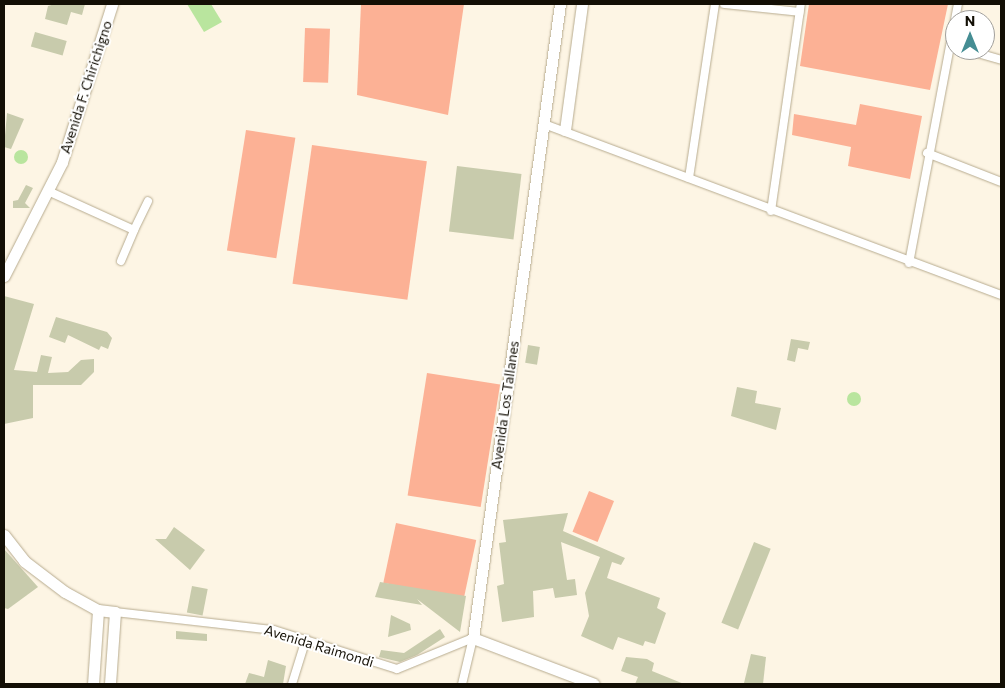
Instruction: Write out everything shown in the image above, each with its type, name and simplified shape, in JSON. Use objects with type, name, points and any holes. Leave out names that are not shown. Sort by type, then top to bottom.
[{"type":"main road","name":"Avenida F. Chirichigno","points":[[4,276],[9,254],[48,191],[80,114],[112,4]]},
{"type":"main road","name":"Avenida Los Tallanes","points":[[473,638],[560,4]]},
{"type":"main road","points":[[565,130],[582,4]]},
{"type":"main road","points":[[4,535],[45,578],[98,610],[93,684]]},
{"type":"main road","name":"Avenida Raimondi","points":[[98,610],[115,612]]},
{"type":"main road","points":[[110,684],[115,612]]},
{"type":"main road","points":[[473,638],[594,684]]},
{"type":"street","points":[[689,178],[715,4]]},
{"type":"street","points":[[724,4],[800,8],[771,211]]},
{"type":"street","points":[[909,262],[927,153],[949,60]]},
{"type":"street","points":[[544,124],[565,130],[771,211],[1001,295]]},
{"type":"street","points":[[927,153],[1001,182]]},
{"type":"street","points":[[48,191],[134,230]]},
{"type":"street","points":[[121,261],[148,201]]},
{"type":"street","name":"Avenida Raimondi","points":[[115,612],[245,625],[306,639],[397,669],[473,638]]},
{"type":"street","name":"Avenida Los Tallanes","points":[[462,684],[473,638]]},
{"type":"street","points":[[292,684],[306,639]]},
{"type":"shaded area","points":[[187,4],[211,4],[222,22],[204,32]]},
{"type":"shaded area","points":[[361,4],[464,4],[448,115],[357,95]]},
{"type":"shaded area","points":[[809,4],[948,4],[947,10],[945,10],[945,18],[930,90],[800,66]]},
{"type":"shaded area","points":[[305,28],[330,29],[328,83],[303,82]]},
{"type":"shaded area","points":[[860,104],[922,116],[910,179],[848,166],[851,147],[792,135],[794,114],[856,125]]},
{"type":"shaded area","points":[[246,130],[295,138],[276,258],[227,250]]},
{"type":"shaded area","points":[[312,145],[427,161],[407,300],[293,284]]},
{"type":"shaded area","points":[[18,150],[24,150],[28,157],[24,164],[18,164],[14,160],[14,154]]},
{"type":"shaded area","points":[[427,373],[500,385],[481,507],[408,495]]},
{"type":"shaded area","points":[[854,392],[859,394],[861,399],[859,404],[854,406],[849,404],[847,399],[849,394]]},
{"type":"shaded area","points":[[589,491],[614,501],[598,542],[573,532]]},
{"type":"shaded area","points":[[396,523],[476,540],[464,600],[383,583]]},
{"type":"building","points":[[55,4],[85,4],[82,15],[71,12],[67,25],[45,19],[48,6]]},
{"type":"building","points":[[35,32],[67,41],[63,56],[31,46]]},
{"type":"building","points":[[7,113],[24,119],[11,149],[4,147]]},
{"type":"building","points":[[457,166],[522,174],[513,239],[449,232]]},
{"type":"building","points":[[26,185],[33,188],[25,203],[30,208],[13,208],[13,201],[18,200]]},
{"type":"building","points":[[4,296],[34,304],[14,370],[37,372],[41,355],[52,357],[48,373],[68,372],[81,360],[94,359],[94,372],[81,385],[33,385],[33,418],[4,424]]},
{"type":"building","points":[[56,317],[107,332],[112,338],[108,349],[101,346],[99,350],[68,335],[65,343],[49,337]]},
{"type":"building","points":[[791,339],[810,342],[808,350],[798,348],[795,362],[787,360]]},
{"type":"building","points":[[528,345],[540,347],[537,365],[525,363]]},
{"type":"building","points":[[737,387],[757,391],[755,403],[781,408],[776,430],[731,416]]},
{"type":"building","points":[[568,513],[563,531],[625,558],[621,565],[612,562],[607,578],[660,598],[657,608],[666,613],[655,644],[645,641],[643,646],[618,637],[613,650],[581,636],[589,616],[585,593],[600,557],[561,542],[567,580],[575,579],[577,595],[555,598],[553,588],[533,591],[534,617],[502,622],[497,586],[504,584],[499,543],[506,542],[503,520]]},
{"type":"building","points":[[174,527],[205,550],[190,570],[155,539],[166,539]]},
{"type":"building","points":[[754,542],[771,549],[738,629],[721,623]]},
{"type":"building","points":[[4,549],[38,587],[8,609],[4,608]]},
{"type":"building","points":[[380,582],[466,596],[460,632],[417,599],[422,605],[375,597]]},
{"type":"building","points":[[192,586],[208,589],[203,616],[187,613]]},
{"type":"building","points":[[391,615],[410,624],[411,630],[388,637]]},
{"type":"building","points":[[440,629],[445,637],[417,655],[400,662],[379,657],[381,650],[404,653]]},
{"type":"building","points":[[176,631],[207,634],[207,641],[176,639]]},
{"type":"building","points":[[751,654],[766,657],[763,684],[744,683]]},
{"type":"building","points":[[626,657],[647,659],[654,663],[652,671],[684,684],[635,684],[638,677],[621,671]]},
{"type":"building","points":[[268,660],[286,666],[283,684],[245,684],[249,673],[264,677]]}]
